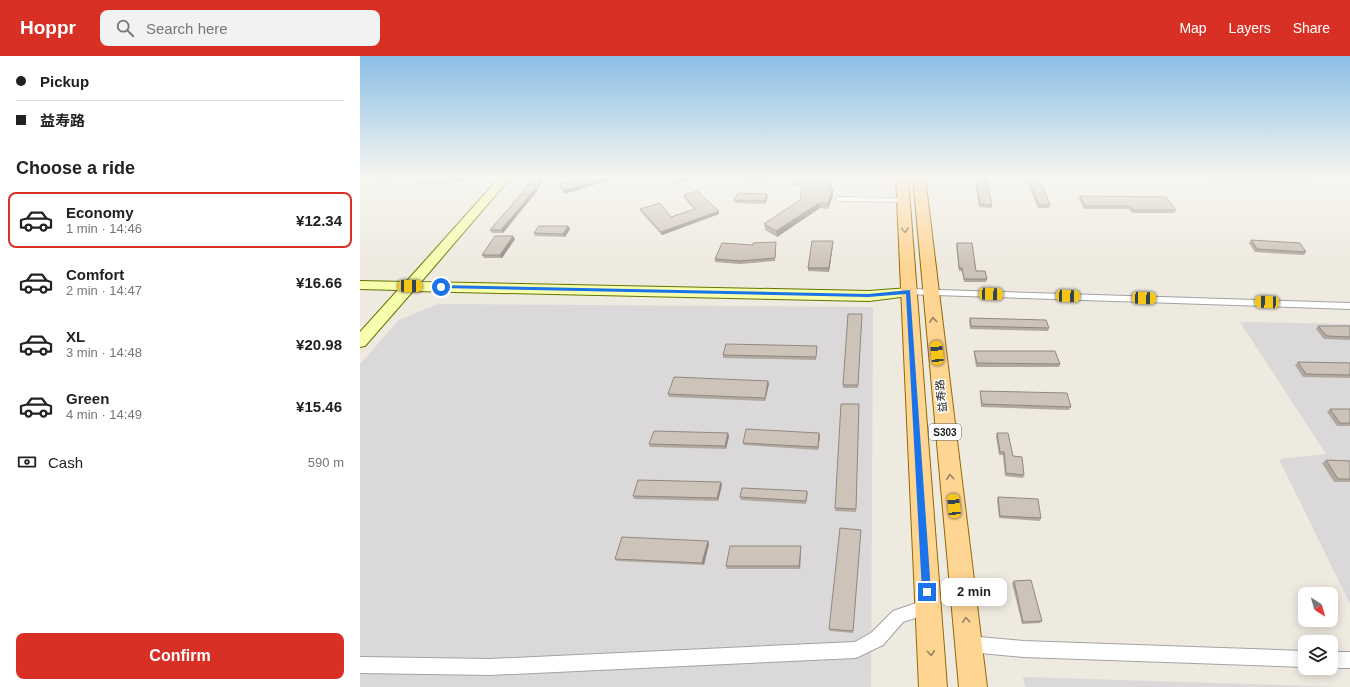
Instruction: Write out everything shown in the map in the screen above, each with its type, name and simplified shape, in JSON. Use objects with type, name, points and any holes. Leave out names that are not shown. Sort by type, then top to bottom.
[{"type":"main road","name":"S303","points":[[903,206],[933,687]]},
{"type":"main road","name":"益寿路","points":[[922,206],[973,687]]},
{"type":"street","points":[[360,342],[407,282],[472,206]]},
{"type":"street","points":[[360,329],[478,206]]},
{"type":"street","points":[[360,278],[407,282],[868,296],[908,292],[930,292],[1350,306]]},
{"type":"street","points":[[360,285],[407,282]]},
{"type":"street","points":[[360,664],[490,667],[856,650],[877,639],[898,616],[928,607]]},
{"type":"street","points":[[969,644],[1023,648],[1298,659]]},
{"type":"street","points":[[1338,660],[1350,660]]},
{"type":"shaded area","points":[[438,304],[873,307],[871,687],[360,687],[360,364],[399,320]]},
{"type":"shaded area","points":[[1240,322],[1350,324],[1350,604],[1279,459],[1326,454]]},
{"type":"shaded area","points":[[1023,677],[1342,687],[1025,687]]},
{"type":"building","points":[[510,206],[521,206],[501,230],[490,230]]},
{"type":"building","points":[[649,206],[663,206],[671,217],[695,209],[693,206],[714,206],[719,211],[661,232],[640,209]]},
{"type":"building","points":[[790,206],[814,206],[776,231],[764,224]]},
{"type":"building","points":[[1130,206],[1173,206],[1176,210],[1133,210]]},
{"type":"building","points":[[539,226],[568,226],[563,234],[534,233]]},
{"type":"building","points":[[495,236],[513,236],[500,255],[482,255]]},
{"type":"building","points":[[1251,240],[1300,243],[1306,252],[1257,249]]},
{"type":"building","points":[[812,241],[833,241],[829,268],[808,268]]},
{"type":"building","points":[[776,242],[775,258],[740,261],[715,259],[722,243],[753,245],[753,243]]},
{"type":"building","points":[[957,243],[972,243],[976,271],[985,271],[987,279],[964,279],[962,268],[959,268]]},
{"type":"building","points":[[848,314],[862,314],[858,385],[843,385]]},
{"type":"building","points":[[970,318],[1046,320],[1049,328],[971,326]]},
{"type":"building","points":[[1318,326],[1350,326],[1350,337],[1327,336]]},
{"type":"building","points":[[726,344],[817,346],[816,357],[723,355]]},
{"type":"building","points":[[974,351],[1055,351],[1060,364],[977,363]]},
{"type":"building","points":[[1298,362],[1350,363],[1350,375],[1306,374]]},
{"type":"building","points":[[674,377],[768,381],[765,398],[668,394]]},
{"type":"building","points":[[980,391],[1067,393],[1071,407],[982,404]]},
{"type":"building","points":[[841,404],[859,404],[856,509],[835,508]]},
{"type":"building","points":[[1330,409],[1350,409],[1350,423],[1340,423]]},
{"type":"building","points":[[746,429],[819,433],[818,447],[743,443]]},
{"type":"building","points":[[654,431],[728,433],[725,446],[649,444]]},
{"type":"building","points":[[997,433],[1008,433],[1013,456],[1022,457],[1024,475],[1006,473],[1004,452],[1000,452]]},
{"type":"building","points":[[1326,460],[1350,461],[1350,479],[1338,479]]},
{"type":"building","points":[[638,480],[721,482],[717,498],[633,496]]},
{"type":"building","points":[[742,488],[807,491],[806,501],[740,497]]},
{"type":"building","points":[[998,497],[1038,499],[1041,518],[1000,516]]},
{"type":"building","points":[[840,528],[861,530],[853,631],[829,629]]},
{"type":"building","points":[[622,537],[708,541],[702,563],[615,559]]},
{"type":"building","points":[[730,546],[801,546],[799,566],[726,566]]},
{"type":"building","points":[[1031,580],[1042,621],[1023,622],[1014,581]]},
{"type":"route","points":[[441,287],[868,296],[908,292],[927,592]]}]
